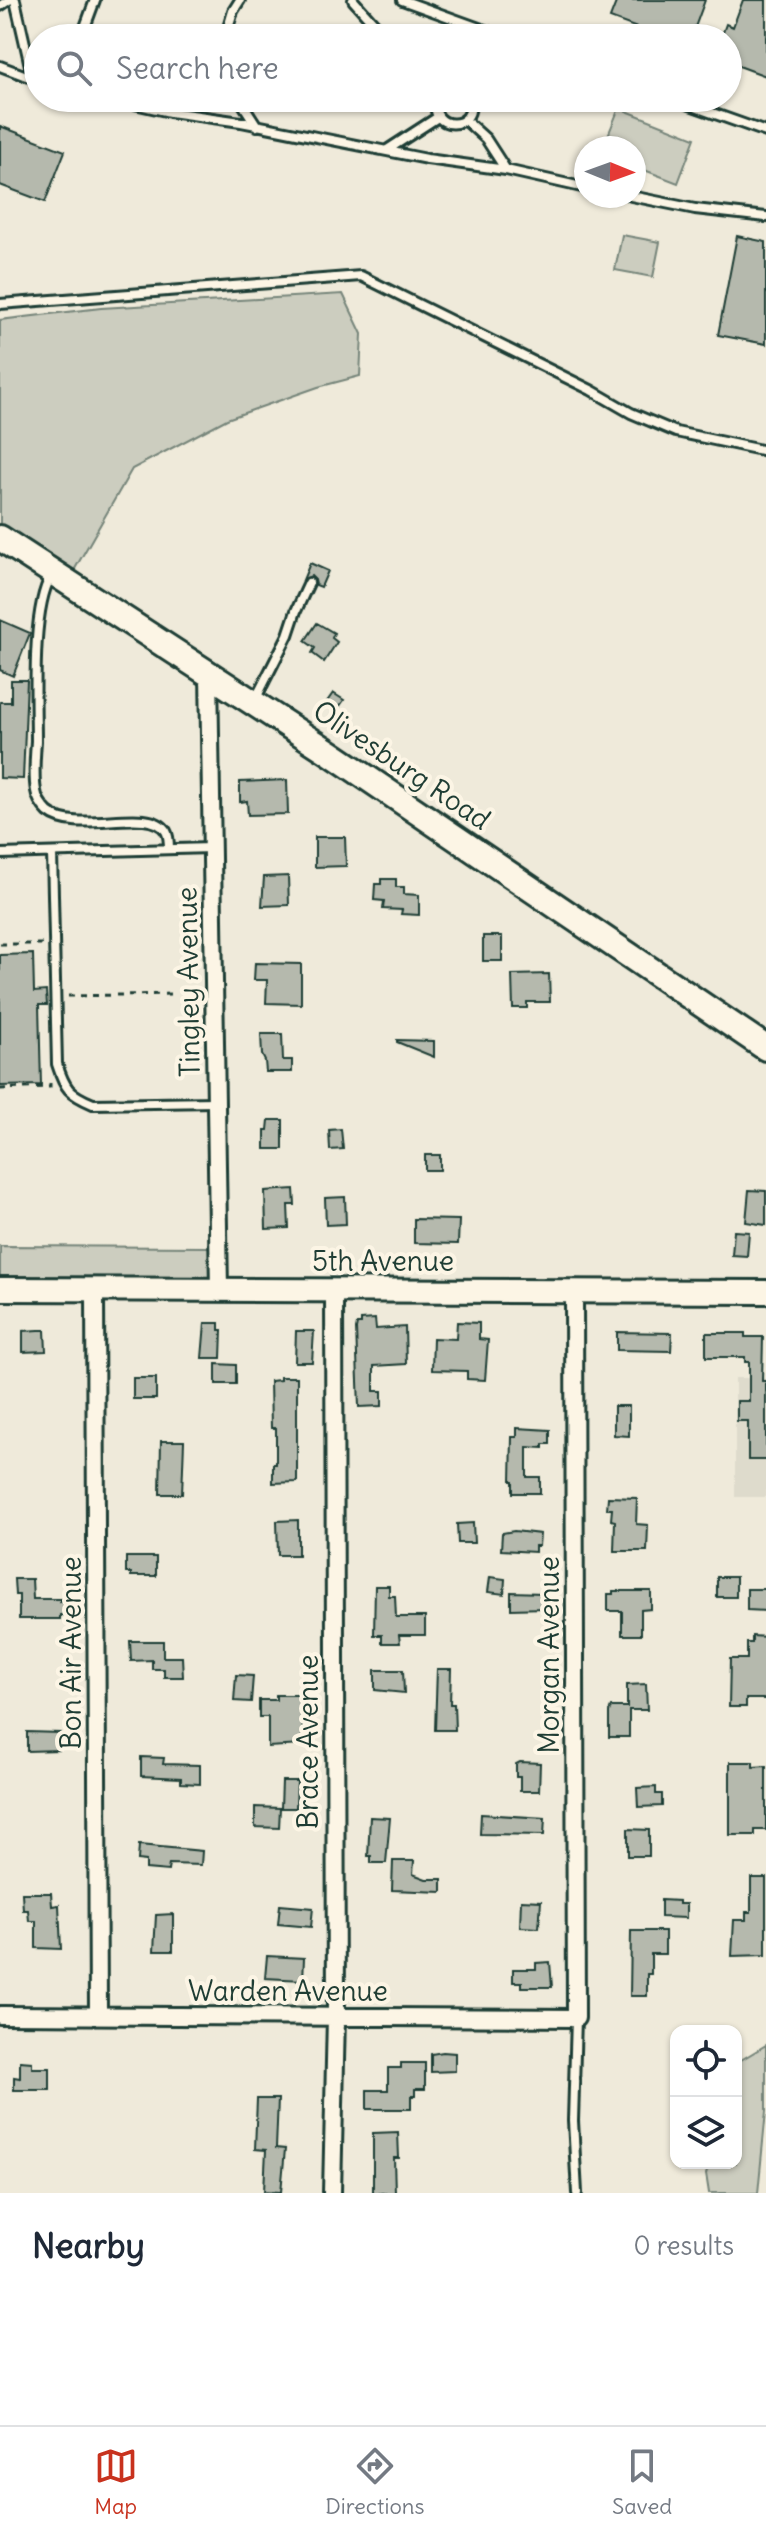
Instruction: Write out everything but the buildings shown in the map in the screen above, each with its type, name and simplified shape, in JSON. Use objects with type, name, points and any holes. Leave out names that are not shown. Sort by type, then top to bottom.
[{"type":"main road","name":"Olivesburg Road","points":[[0,538],[209,673],[766,1048]]},
{"type":"street","name":"Tingley Avenue","points":[[209,673],[219,1290]]},
{"type":"street","name":"5th Avenue","points":[[0,1289],[766,1292]]},
{"type":"street","name":"Bon Air Avenue","points":[[95,1290],[98,2015]]},
{"type":"street","name":"Brace Avenue","points":[[332,2193],[336,2017],[334,1291]]},
{"type":"street","name":"Morgan Avenue","points":[[574,1293],[576,2018]]},
{"type":"street","name":"Warden Avenue","points":[[0,2015],[576,2018]]},
{"type":"lane","points":[[0,6],[12,0],[24,40]]},
{"type":"lane","points":[[86,24],[95,0]]},
{"type":"lane","points":[[229,24],[240,0]]},
{"type":"lane","points":[[353,0],[374,24]]},
{"type":"lane","points":[[402,0],[468,24]]},
{"type":"lane","points":[[0,66],[24,75]]},
{"type":"lane","points":[[170,112],[506,170],[574,185]]},
{"type":"lane","points":[[248,112],[257,126]]},
{"type":"lane","points":[[436,112],[448,124],[465,120]]},
{"type":"lane","points":[[465,120],[469,112]]},
{"type":"lane","points":[[710,112],[766,132]]},
{"type":"lane","points":[[387,150],[438,117]]},
{"type":"lane","points":[[465,120],[486,139],[506,170]]},
{"type":"lane","points":[[646,199],[695,209],[766,217]]},
{"type":"lane","points":[[0,304],[361,276],[591,390],[631,413],[676,432],[766,451]]},
{"type":"lane","points":[[53,572],[42,596],[38,647],[36,792],[50,813],[67,821],[137,820],[160,825],[167,833],[169,849]]},
{"type":"lane","points":[[254,703],[288,635],[309,583]]},
{"type":"lane","points":[[0,854],[212,848]]},
{"type":"lane","points":[[52,853],[57,1064],[64,1085],[76,1097],[93,1104],[216,1102]]},
{"type":"lane","points":[[576,2018],[573,2121],[577,2193]]},
{"type":"path","points":[[0,944],[47,944]]},
{"type":"path","points":[[56,997],[173,994]]},
{"type":"path","points":[[0,1089],[50,1087],[50,1072]]},
{"type":"shaded area","points":[[617,112],[629,112],[695,138],[678,183],[646,171],[646,136],[608,136]]},
{"type":"shaded area","points":[[622,235],[660,242],[653,277],[615,270]]},
{"type":"shaded area","points":[[343,294],[362,334],[360,376],[318,387],[227,419],[132,469],[72,574],[0,528],[0,320],[101,308]]},
{"type":"shaded area","points":[[0,1246],[209,1247],[213,1262],[208,1278],[0,1276]]},
{"type":"shaded area","points":[[735,1378],[766,1378],[766,1497],[735,1497]]},
{"type":"shaded area","points":[[766,2045],[766,2111],[758,2193],[709,2193],[708,2169],[742,2169],[742,2059]]}]
